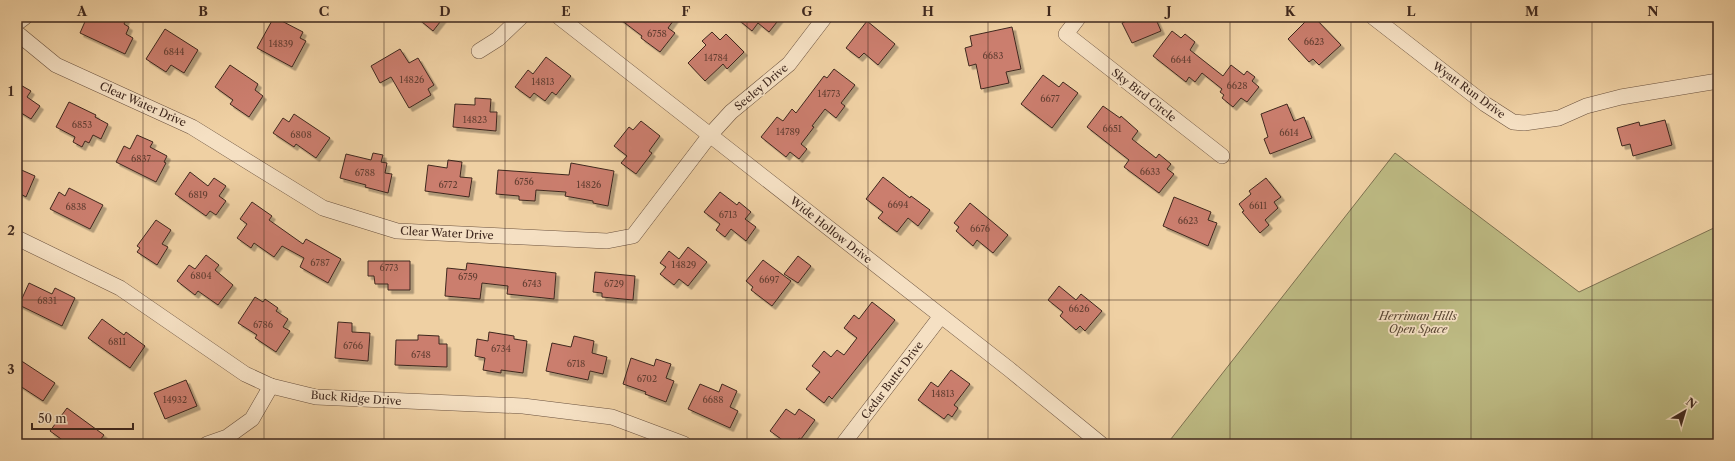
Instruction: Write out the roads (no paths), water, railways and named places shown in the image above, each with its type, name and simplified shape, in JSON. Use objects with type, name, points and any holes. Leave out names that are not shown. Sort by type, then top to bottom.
[{"type":"street","points":[[17,23],[25,17]]},
{"type":"street","points":[[479,51],[498,38],[521,17]]},
{"type":"street","name":"Wide Hollow Drive","points":[[559,17],[1101,444]]},
{"type":"street","name":"Seeley Drive","points":[[710,135],[731,112],[789,64],[825,17]]},
{"type":"street","name":"Sky Bird Circle","points":[[1079,17],[1066,34],[1222,156]]},
{"type":"street","name":"Wyatt Run Drive","points":[[1373,17],[1485,104],[1513,122],[1524,123],[1559,118],[1586,106],[1620,97],[1718,81]]},
{"type":"street","name":"Clear Water Drive","points":[[17,33],[56,65],[192,126],[323,208],[397,231],[607,241],[633,236],[710,135]]},
{"type":"street","name":"Buck Ridge Drive","points":[[17,238],[120,288],[245,374],[271,386],[316,397],[523,406],[612,417],[684,444]]},
{"type":"street","name":"Cedar Butte Drive","points":[[843,444],[940,316]]},
{"type":"street","points":[[207,444],[227,436],[252,419],[271,386]]},
{"type":"park label","name":"Herriman Hills Open Space","points":[[1418,322]]}]
